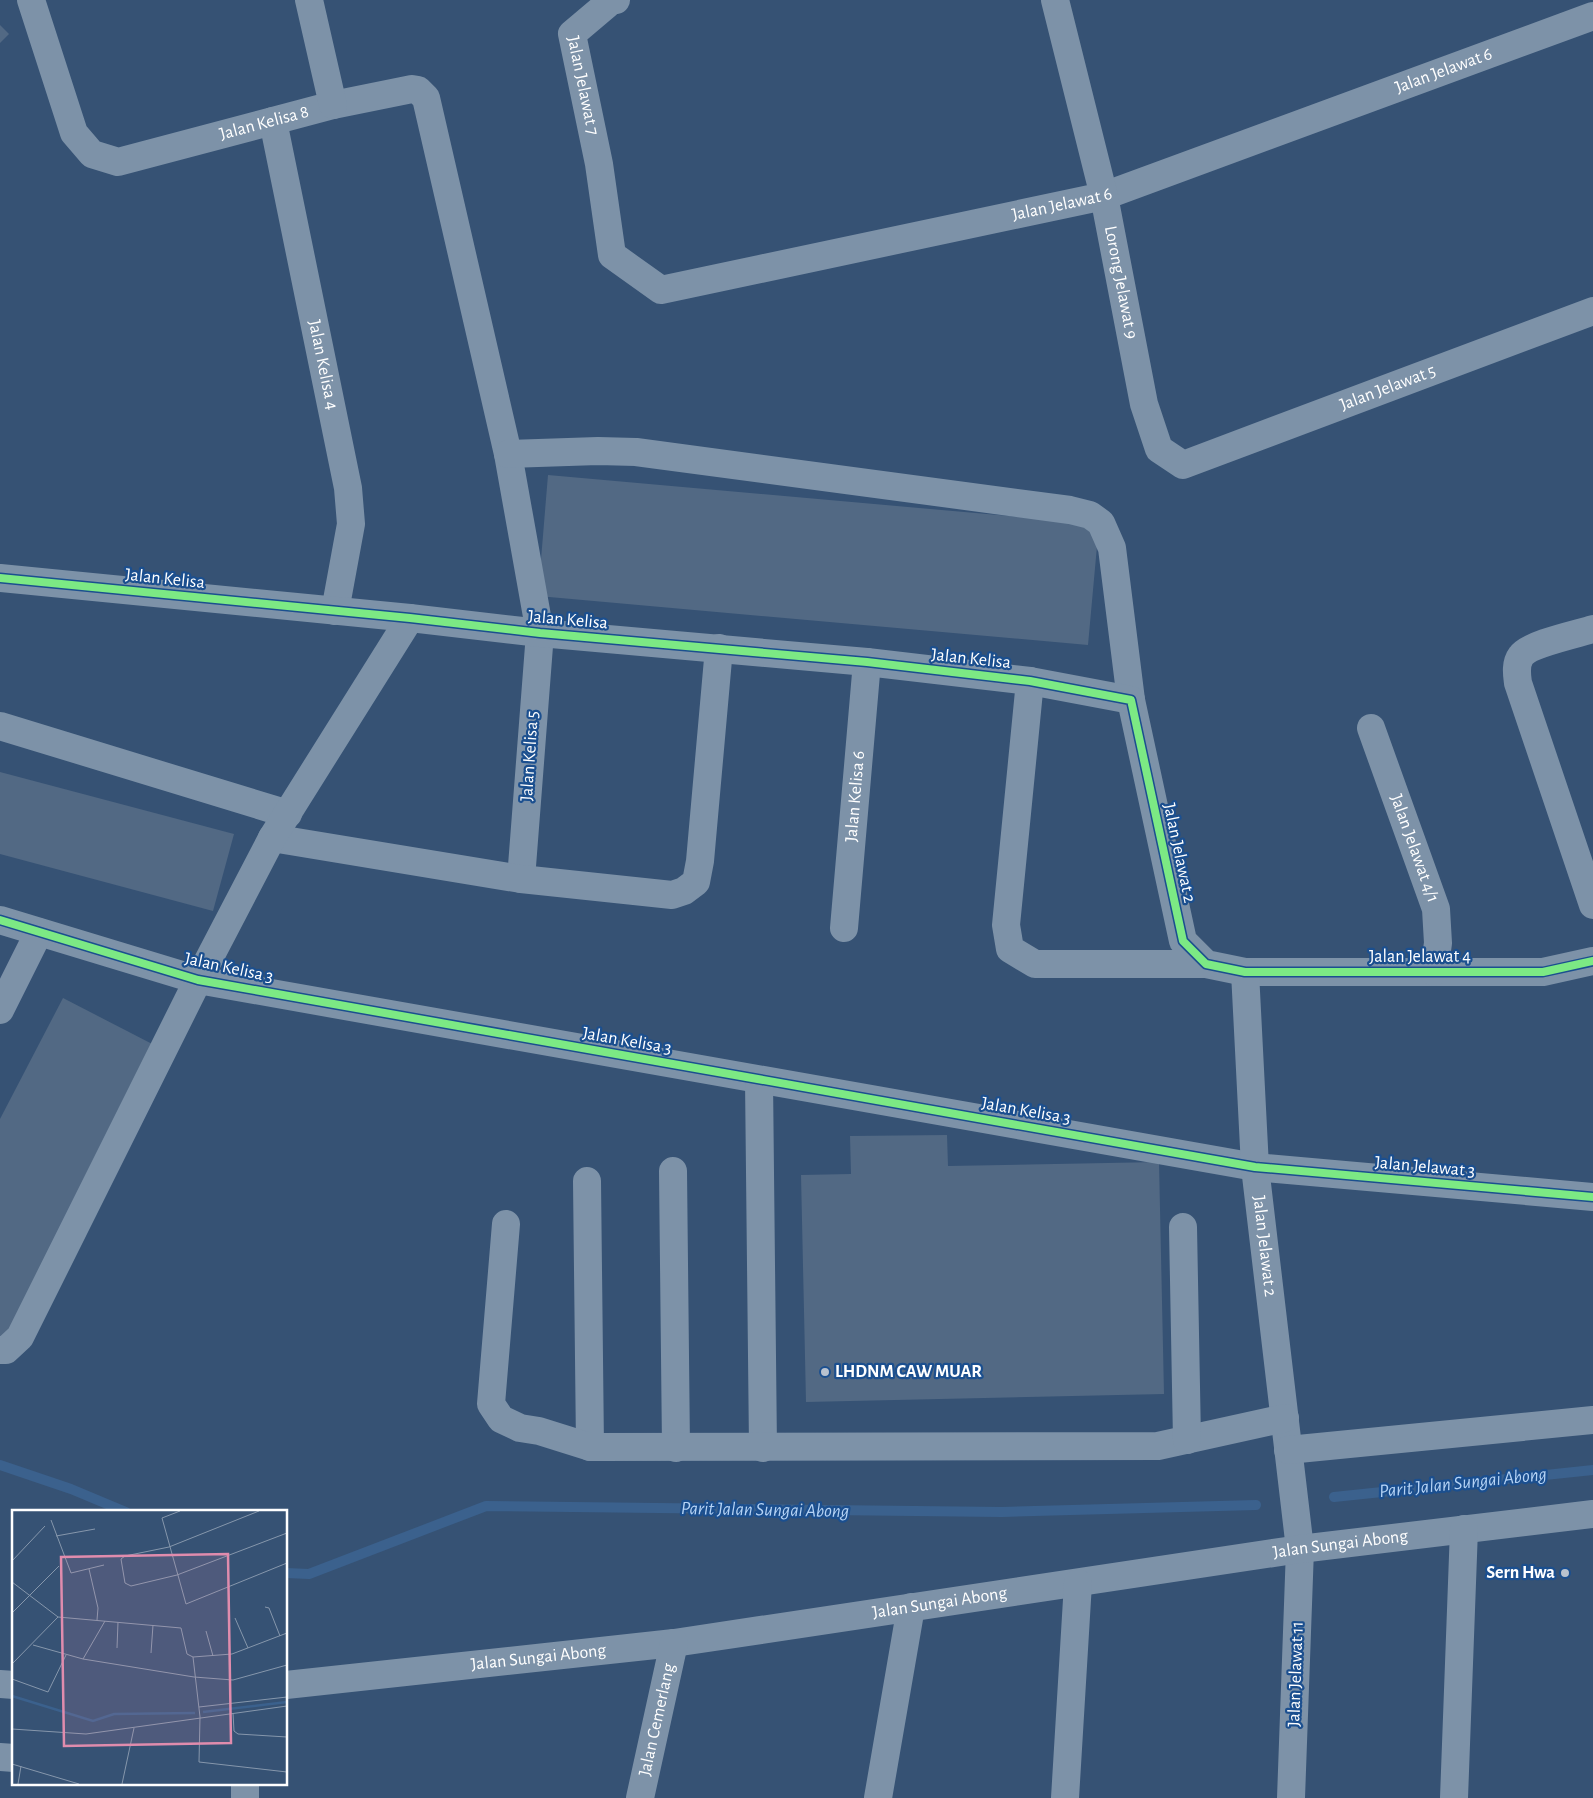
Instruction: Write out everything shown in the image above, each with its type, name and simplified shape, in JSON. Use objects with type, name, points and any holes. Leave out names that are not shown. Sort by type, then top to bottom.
[{"type":"street","name":"Jalan Kelisa 8","points":[[31,0],[74,133],[92,154],[118,162],[333,105],[412,90]]},
{"type":"street","points":[[310,0],[333,105]]},
{"type":"street","name":"Jalan Jelawat 7","points":[[599,164],[572,34],[612,1],[616,0]]},
{"type":"street","name":"Lorong Jelawat 9","points":[[1055,0],[1104,196],[1144,404],[1159,449],[1183,465]]},
{"type":"street","name":"Jalan Jelawat 6","points":[[599,164],[612,255],[661,290],[1104,196],[1593,16]]},
{"type":"street","name":"Jalan Kelisa 5","points":[[412,90],[418,90],[426,98],[508,454],[540,633],[521,879]]},
{"type":"street","name":"Jalan Kelisa 4","points":[[273,121],[348,488],[351,524],[335,611]]},
{"type":"street","name":"Jalan Jelawat 5","points":[[1183,465],[1593,311]]},
{"type":"street","name":"Jalan Jelawat 2","points":[[508,454],[598,451],[636,452],[1060,509],[1090,515],[1101,523],[1112,548],[1131,700],[1183,941],[1206,964]]},
{"type":"street","name":"Jalan Kelisa","points":[[0,578],[410,618],[540,633],[867,662],[1030,681],[1131,700]]},
{"type":"street","points":[[0,1350],[6,1350],[20,1337],[198,980],[272,838],[410,618]]},
{"type":"street","points":[[1593,629],[1531,647],[1520,656],[1517,670],[1518,683],[1593,905]]},
{"type":"street","points":[[272,838],[521,879],[672,895],[684,891],[696,882],[700,861],[719,648]]},
{"type":"street","name":"Jalan Kelisa 6","points":[[844,928],[867,662]]},
{"type":"street","points":[[1030,681],[1006,925],[1010,949],[1035,964],[1206,964],[1245,972]]},
{"type":"street","points":[[0,726],[288,814]]},
{"type":"street","name":"Jalan Jelawat 4/1","points":[[1370,728],[1436,909],[1438,943],[1434,972]]},
{"type":"street","name":"Jalan Kelisa 3","points":[[0,920],[198,980],[1254,1166]]},
{"type":"street","points":[[0,1010],[39,932]]},
{"type":"street","name":"Jalan Jelawat 4","points":[[1245,972],[1543,972],[1593,961]]},
{"type":"street","name":"Jalan Jelawat 2","points":[[1245,972],[1254,1166],[1289,1460]]},
{"type":"street","points":[[759,1080],[763,1448]]},
{"type":"street","name":"Jalan Jelawat 3","points":[[1254,1166],[1593,1197]]},
{"type":"street","points":[[673,1171],[676,1448]]},
{"type":"street","points":[[587,1181],[590,1447]]},
{"type":"street","points":[[506,1224],[492,1404],[500,1419],[520,1428],[539,1431],[590,1447],[1158,1446],[1284,1418]]},
{"type":"street","points":[[1183,1227],[1188,1440]]},
{"type":"street","points":[[1300,1549],[1289,1460],[1593,1420]]},
{"type":"street","name":"Jalan Sungai Abong","points":[[288,1685],[674,1643],[1300,1549],[1593,1514]]},
{"type":"street","points":[[1454,1798],[1464,1528]]},
{"type":"street","name":"Jalan Jelawat 11","points":[[1291,1798],[1300,1549]]},
{"type":"street","points":[[1065,1798],[1078,1583]]},
{"type":"street","points":[[878,1798],[911,1607]]},
{"type":"street","name":"Jalan Cemerlang","points":[[640,1798],[674,1643]]},
{"type":"building","points":[[0,25],[9,34],[0,43]]},
{"type":"building","points":[[548,475],[1099,524],[1088,645],[538,596]]},
{"type":"building","points":[[0,772],[234,834],[213,911],[0,854]]},
{"type":"building","points":[[63,998],[158,1047],[3,1343],[0,1342],[0,1119]]},
{"type":"building","points":[[947,1135],[948,1166],[1159,1162],[1164,1394],[806,1402],[801,1175],[851,1174],[850,1136]]},
{"type":"waterway","name":"Parit Jalan Sungai Abong","points":[[0,1465],[71,1489],[121,1510]]},
{"type":"waterway","name":"Parit Jalan Sungai Abong","points":[[1334,1497],[1593,1470]]},
{"type":"waterway","name":"Parit Jalan Sungai Abong","points":[[288,1573],[309,1574],[486,1506],[1002,1512],[1256,1505]]},
{"type":"cycle path","points":[[0,578],[410,618],[540,633],[867,662],[1030,681],[1131,700],[1183,941],[1206,964],[1245,972],[1543,972],[1593,961]]},
{"type":"cycle path","points":[[0,920],[198,980],[1255,1167],[1593,1197]]},
{"type":"place","name":"LHDNM CAW MUAR","points":[[825,1372]]},
{"type":"place","name":"Sern Hwa","points":[[1565,1573]]}]
